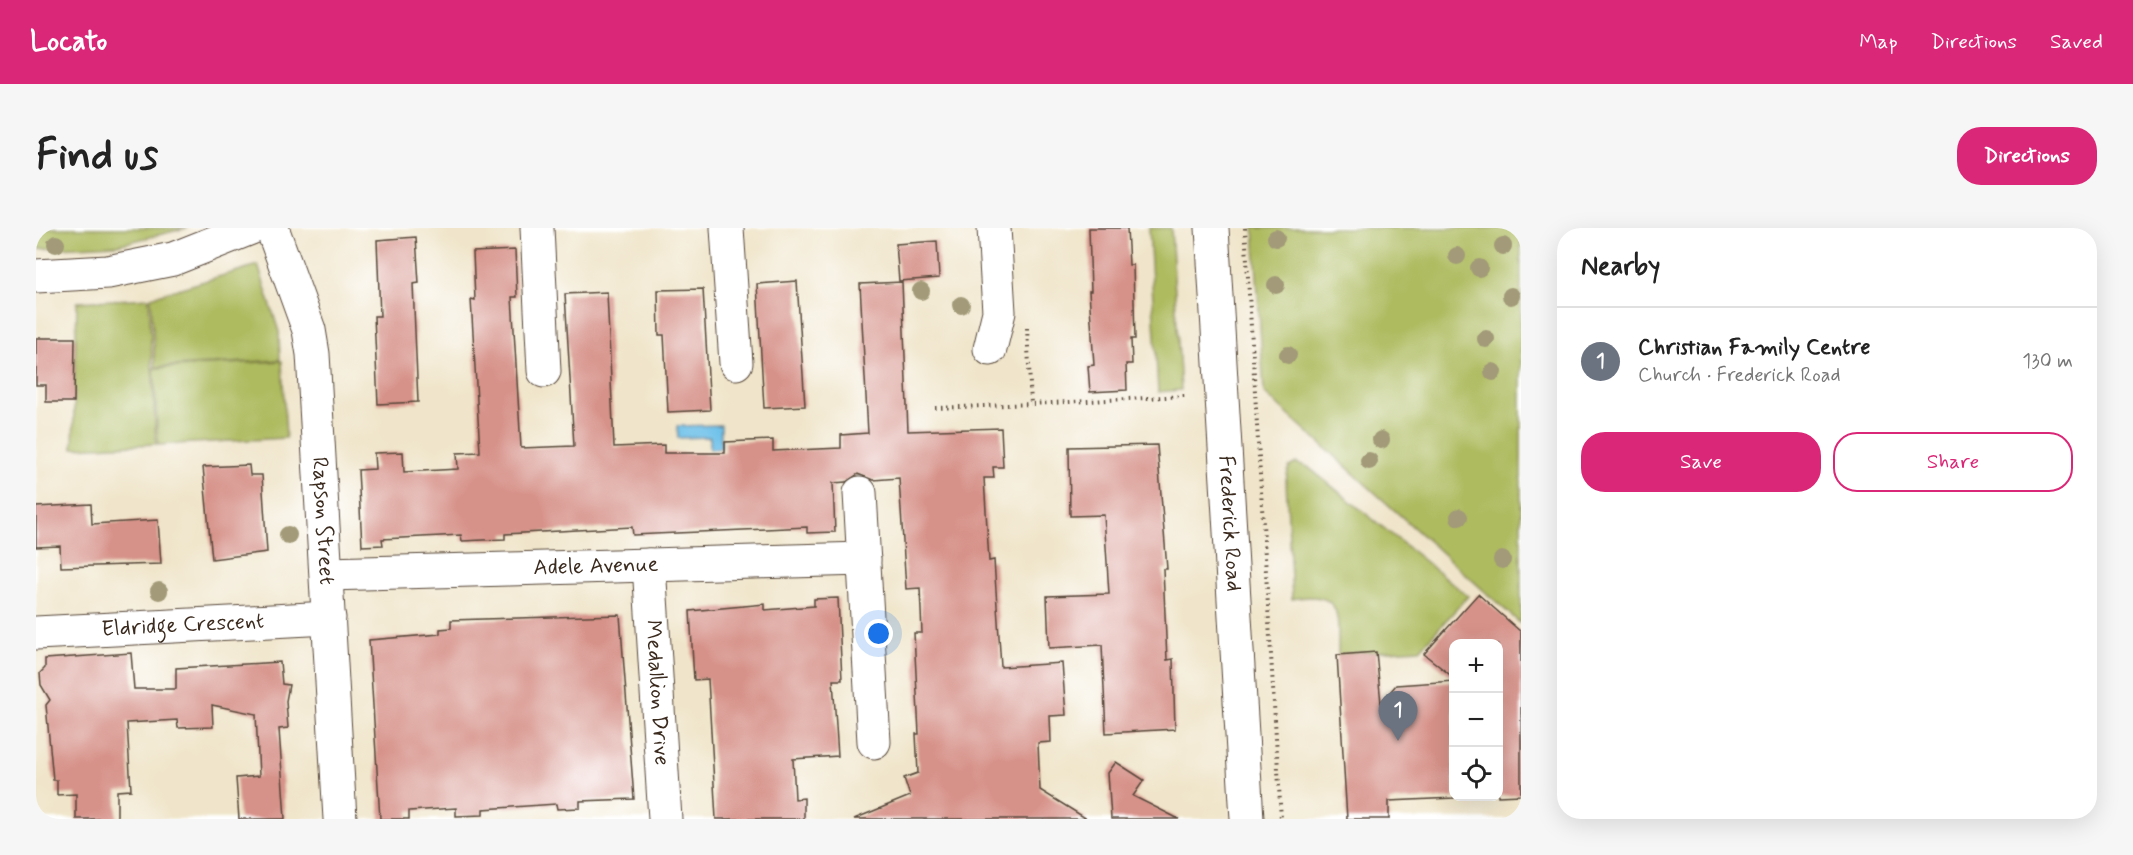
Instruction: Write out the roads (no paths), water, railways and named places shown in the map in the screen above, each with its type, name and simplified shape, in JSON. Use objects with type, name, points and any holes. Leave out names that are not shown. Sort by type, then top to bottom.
[{"type":"street","points":[[36,276],[108,272],[173,260],[251,228]]},
{"type":"street","name":"Rapson Street","points":[[272,228],[309,330],[314,354],[340,819]]},
{"type":"street","points":[[537,228],[544,371]]},
{"type":"street","points":[[727,228],[736,363]]},
{"type":"street","points":[[990,349],[999,312],[994,228]]},
{"type":"street","name":"Frederick Road","points":[[1212,228],[1246,819]]},
{"type":"street","points":[[860,493],[874,742]]},
{"type":"street","name":"Adele Avenue","points":[[328,574],[864,559]]},
{"type":"street","name":"Medallion Drive","points":[[648,565],[665,819]]},
{"type":"street","name":"Eldridge Crescent","points":[[36,633],[329,618]]},
{"type":"water","points":[[721,425],[721,448],[710,449],[710,437],[678,438],[677,426]]},
{"type":"place","name":"Christian Family Centre","points":[[1398,741]]}]
